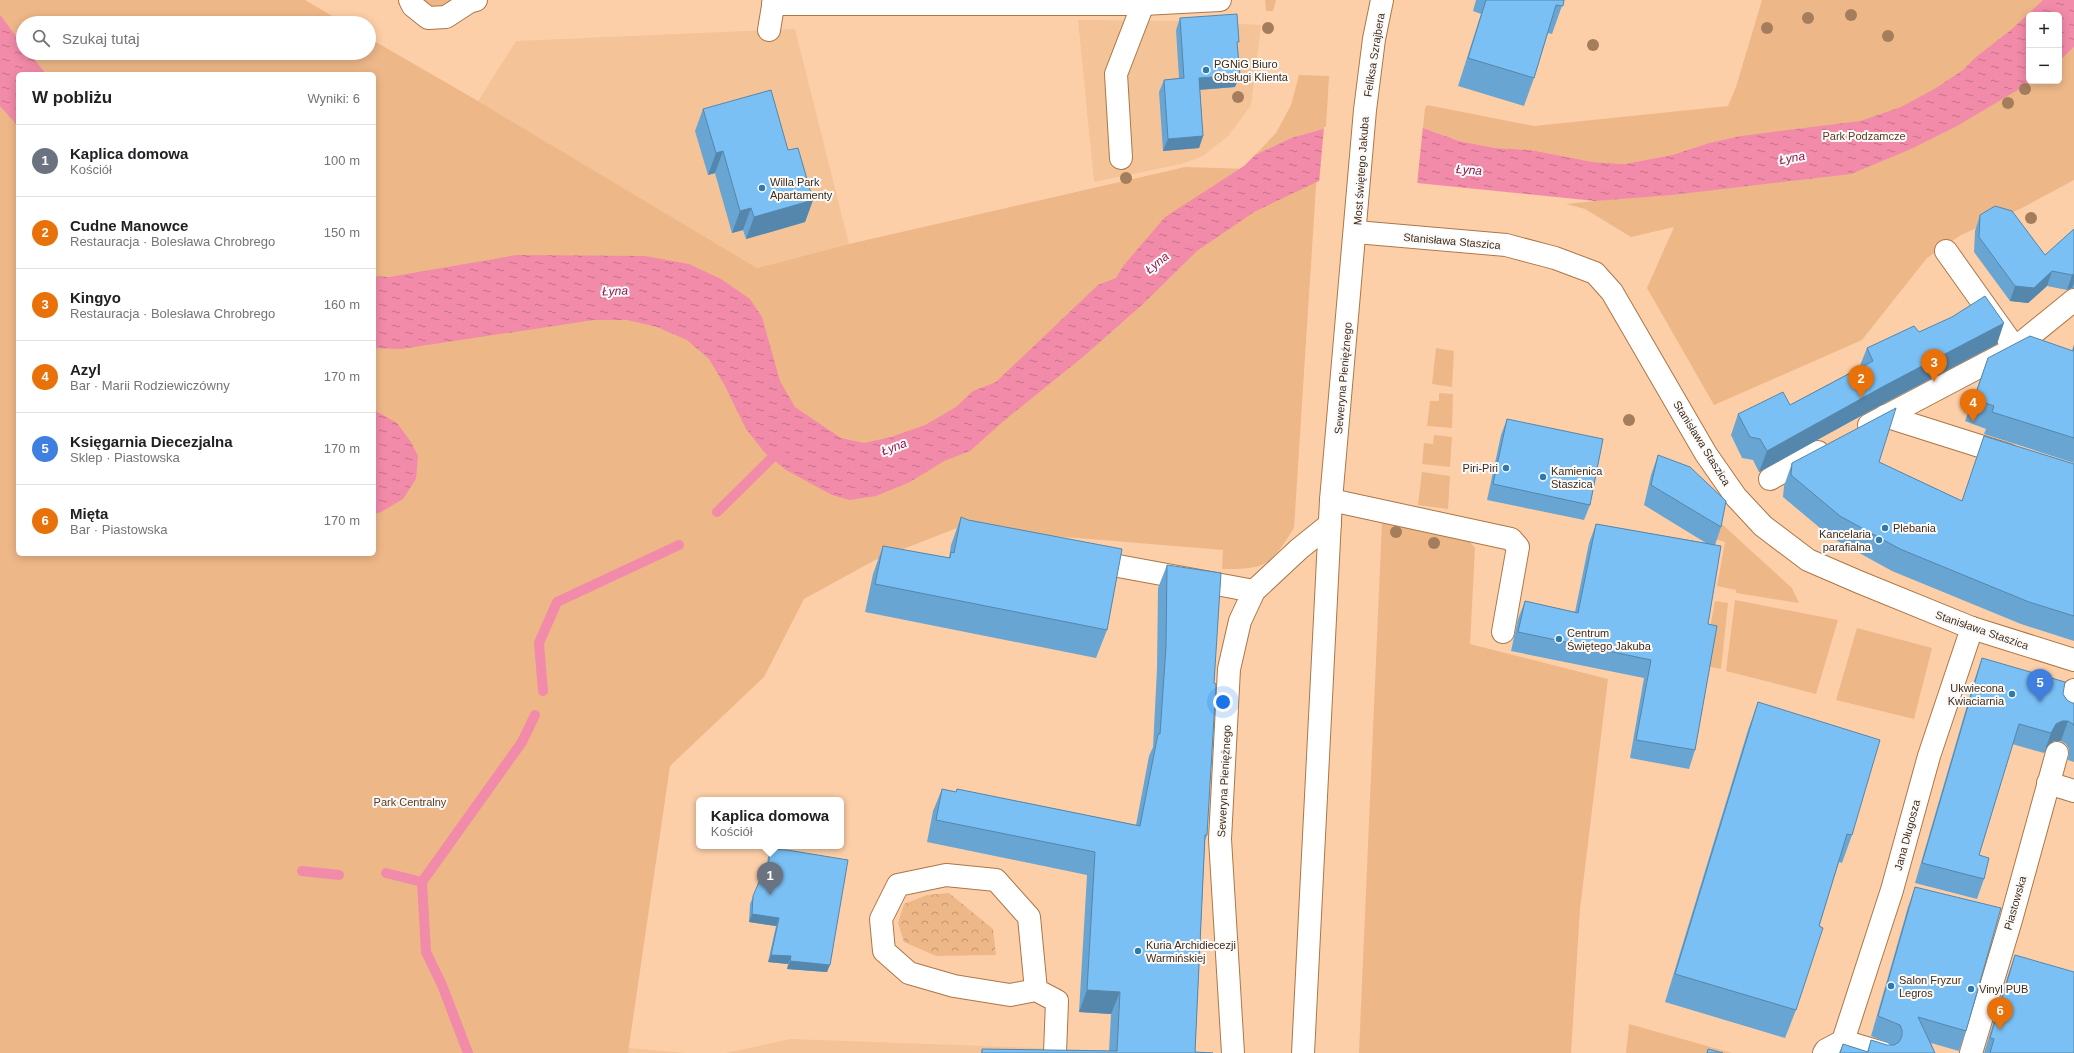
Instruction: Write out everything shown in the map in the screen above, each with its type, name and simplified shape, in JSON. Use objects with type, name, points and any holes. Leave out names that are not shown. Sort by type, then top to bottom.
[{"type":"street","points":[[410,0],[413,6],[428,18],[446,17],[469,2],[476,0]]},
{"type":"street","points":[[769,30],[773,2],[1143,4],[1220,0]]},
{"type":"street","name":"Feliksa Szrajbera","points":[[1365,110],[1374,39],[1382,0]]},
{"type":"street","points":[[1121,158],[1116,74],[1143,4]]},
{"type":"street","name":"Most świętego Jakuba","points":[[1356,232],[1365,110]]},
{"type":"street","name":"Seweryna Pieniężnego","points":[[1303,1053],[1331,500],[1356,232]]},
{"type":"street","name":"Stanisława Staszica","points":[[1356,232],[1506,246],[1555,258],[1595,273],[1612,292],[1706,454],[1736,497],[1763,526],[1808,560],[1972,628],[2074,660]]},
{"type":"street","points":[[1946,250],[2015,348]]},
{"type":"street","points":[[1770,479],[2015,348],[2070,308]]},
{"type":"street","points":[[1886,416],[2029,461]]},
{"type":"street","points":[[1331,500],[1511,539],[1518,548],[1503,632]]},
{"type":"street","name":"Seweryna Pieniężnego","points":[[1233,1053],[1220,839],[1229,669],[1240,621],[1254,591],[1299,549],[1330,524]]},
{"type":"street","points":[[1068,556],[1254,591]]},
{"type":"street","name":"Jana Długosza","points":[[1843,1041],[1900,892],[1929,756],[1972,628]]},
{"type":"street","points":[[2068,711],[2074,690]]},
{"type":"street","name":"Piastowska","points":[[1971,1053],[2001,917],[2057,753]]},
{"type":"street","points":[[2048,783],[2074,791]]},
{"type":"street","points":[[1036,990],[1029,917],[996,880],[946,875],[898,885],[881,919],[884,950],[909,973],[954,986],[1010,995],[1036,990],[1057,1001],[1056,1053]]},
{"type":"street","points":[[1824,1053],[1826,1050],[1843,1041],[1883,1053]]},
{"type":"shaded area","points":[[1078,20],[1174,21],[1261,25],[1251,105],[1229,135],[1203,156],[1181,164],[1094,182]]},
{"type":"shaded area","points":[[795,29],[849,244],[757,268],[478,101],[516,41]]},
{"type":"shaded area","points":[[790,1039],[1177,1053],[726,1053]]},
{"type":"shaded area","points":[[628,1048],[686,1053],[628,1053]]},
{"type":"green space","name":"Park Centralny","points":[[0,0],[305,0],[332,16],[16,16],[16,60],[376,60],[376,42],[478,101],[757,268],[849,244],[1185,167],[1317,171],[1294,528],[1273,558],[1266,563],[1249,568],[1222,569],[1223,550],[957,528],[875,560],[804,599],[764,677],[670,766],[628,1053],[0,1053]]},
{"type":"green space","points":[[419,0],[453,0],[438,7],[427,7]]},
{"type":"green space","points":[[1265,0],[1276,0],[1273,11],[1266,11]]},
{"type":"green space","name":"Park Podzamcze","points":[[1762,0],[2074,0],[2074,180],[2022,208],[1961,235],[1927,258],[1862,340],[1714,405],[1647,288],[1674,227],[1631,237],[1585,209],[1566,204],[1690,191],[1709,143],[1672,155],[1624,164],[1593,162],[1531,150],[1495,148],[1459,141],[1423,128],[1425,108],[1427,105],[1534,126],[1728,106],[1736,87]]},
{"type":"green space","points":[[1299,75],[1329,76],[1326,128],[1291,138],[1255,155],[1276,133],[1291,105]]},
{"type":"green space","points":[[1436,348],[1454,351],[1452,387],[1432,384]]},
{"type":"green space","points":[[1439,393],[1453,394],[1452,428],[1427,426],[1430,401],[1439,401]]},
{"type":"green space","points":[[1434,435],[1452,437],[1450,467],[1422,464],[1424,443],[1433,444]]},
{"type":"green space","points":[[1422,472],[1450,476],[1448,509],[1418,505]]},
{"type":"green space","points":[[1701,505],[1792,588],[1799,603],[1736,593],[1736,590],[1717,586],[1725,542],[1715,539]]},
{"type":"green space","points":[[1382,521],[1470,542],[1475,548],[1470,644],[1608,679],[1580,909],[1571,1053],[1359,1053]]},
{"type":"green space","points":[[1735,600],[1838,620],[1816,694],[1726,671]]},
{"type":"green space","points":[[1715,601],[1728,603],[1721,669],[1706,666],[1707,644]]},
{"type":"green space","points":[[1857,628],[1932,648],[1914,719],[1836,700]]},
{"type":"green space","points":[[949,893],[993,929],[996,955],[936,956],[904,942],[898,923],[904,904],[927,895]]},
{"type":"green space","points":[[1629,1024],[1732,1053],[1626,1053]]},
{"type":"water","points":[[2043,0],[2074,0],[2074,47],[2062,58],[2062,12],[2030,12]]},
{"type":"water","points":[[0,15],[16,36],[16,60],[35,60],[44,72],[16,72],[16,124],[0,106]]},
{"type":"water","name":"Łyna","points":[[2026,16],[2026,84],[2028,84],[1957,126],[1911,149],[1851,174],[1672,195],[1595,201],[1417,183],[1323,179],[1254,212],[1197,251],[1143,304],[1084,356],[1006,419],[970,451],[944,461],[910,482],[876,496],[850,500],[832,495],[786,470],[765,453],[746,429],[725,386],[709,359],[687,340],[657,327],[627,320],[594,320],[401,349],[376,348],[376,276],[389,277],[517,255],[645,256],[689,264],[721,279],[750,299],[762,317],[780,381],[795,407],[841,438],[864,443],[891,437],[925,425],[956,407],[973,391],[996,382],[1098,285],[1116,278],[1124,265],[1165,217],[1244,166],[1255,155],[1291,138],[1326,128],[1423,128],[1459,141],[1495,148],[1531,150],[1593,162],[1624,164],[1672,155],[1709,143],[1741,136],[1860,121],[1901,107],[1936,88],[1963,70],[1976,57],[2012,29]]},
{"type":"water","points":[[376,411],[397,423],[411,442],[418,456],[416,479],[403,499],[376,513]]},
{"type":"pier","points":[[1423,126],[1417,185],[1324,181],[1319,183],[1324,127]]},
{"type":"building","points":[[1486,0],[1564,0],[1563,6],[1556,5],[1534,78],[1468,58]]},
{"type":"building","points":[[1237,14],[1239,42],[1237,42],[1240,75],[1199,78],[1203,136],[1168,139],[1164,80],[1184,78],[1180,18]]},
{"type":"building","name":"Willa Park Apartamenty","points":[[771,90],[788,150],[798,148],[813,200],[754,217],[751,208],[740,211],[723,151],[716,153],[703,109]]},
{"type":"building","points":[[1995,206],[2012,211],[2045,255],[2074,229],[2074,274],[2072,275],[2052,271],[2034,288],[2015,286],[1979,237],[1980,215]]},
{"type":"building","points":[[1985,296],[2004,323],[1884,386],[1767,451],[1760,439],[1750,437],[1738,414],[1783,392],[1790,405],[1873,361],[1867,348],[1914,326],[1919,332],[1952,317]]},
{"type":"building","points":[[2030,336],[2073,351],[2074,347],[2074,438],[1992,412],[1994,406],[1974,399],[1988,358]]},
{"type":"building","points":[[1896,408],[1879,462],[1962,501],[1984,436],[2074,464],[2074,616],[2029,602],[1900,549],[1840,516],[1791,475],[1792,463]]},
{"type":"building","name":"Kamienica Staszica","points":[[1507,419],[1603,439],[1590,505],[1493,484]]},
{"type":"building","points":[[1658,455],[1690,467],[1726,501],[1721,527],[1651,485]]},
{"type":"building","points":[[961,517],[968,520],[1122,549],[1107,630],[875,584],[883,546],[950,558],[951,552],[954,553]]},
{"type":"building","points":[[1596,524],[1721,546],[1708,624],[1717,626],[1695,750],[1636,740],[1651,660],[1518,632],[1525,601],[1578,613]]},
{"type":"building","points":[[1167,565],[1221,573],[1207,835],[1205,835],[1195,1052],[1213,1053],[982,1053],[982,1049],[1117,1051],[1120,992],[1087,990],[1095,852],[936,820],[942,789],[956,792],[957,789],[1140,826],[1158,734],[1160,734],[1166,647]]},
{"type":"building","points":[[1982,658],[2065,682],[2063,694],[2067,700],[2074,703],[2074,726],[2068,721],[2062,721],[2056,724],[2051,733],[2019,724],[1979,855],[1989,858],[1984,879],[1922,863]]},
{"type":"building","points":[[1758,702],[1880,740],[1852,835],[1847,834],[1819,926],[1823,928],[1796,1010],[1675,974]]},
{"type":"building","points":[[771,849],[787,850],[848,860],[830,965],[790,961],[791,956],[771,955],[779,918],[752,914],[753,896],[759,882],[765,883]]},
{"type":"building","points":[[1915,887],[2001,908],[1966,1031],[1918,1017],[1935,1053],[1840,1053],[1843,1044],[1868,1052],[1871,1040],[1887,1045],[1894,1045],[1899,1042],[1902,1036],[1900,1025],[1878,1016]]},
{"type":"building","points":[[2015,955],[2074,972],[2074,1053],[1990,1053],[1994,1039],[1990,1038]]},
{"type":"building","points":[[1708,1049],[1723,1053],[1707,1053]]},
{"type":"waterway","points":[[717,512],[781,449]]},
{"type":"waterway","points":[[543,691],[539,643],[557,602],[679,545]]},
{"type":"waterway","points":[[468,1053],[442,985],[426,952],[422,882],[522,742],[535,715]]},
{"type":"waterway","points":[[302,871],[339,875]]},
{"type":"waterway","points":[[386,873],[422,882]]},
{"type":"place","name":"PGNiG Biuro Obsługi Klienta","points":[[1206,70]]},
{"type":"place","name":"Willa Park Apartamenty","points":[[762,188]]},
{"type":"place","name":"Kingyo","points":[[1934,382]]},
{"type":"place","name":"Cudne Manowce","points":[[1861,398]]},
{"type":"place","name":"Azyl","points":[[1973,422]]},
{"type":"place","name":"Piri-Piri","points":[[1506,468]]},
{"type":"place","name":"Kamienica Staszica","points":[[1543,477]]},
{"type":"place","name":"Plebania","points":[[1885,528]]},
{"type":"place","name":"Kancelaria parafialna","points":[[1879,540]]},
{"type":"place","name":"Centrum Świętego Jakuba","points":[[1559,639]]},
{"type":"place","name":"Ukwiecona Kwiaciarnia","points":[[2012,694]]},
{"type":"place","name":"Księgarnia Diecezjalna","points":[[2040,702]]},
{"type":"place","name":"Kaplica domowa","points":[[770,895]]},
{"type":"place","name":"Kuria Archidiecezji Warmińskiej","points":[[1138,951]]},
{"type":"place","name":"Salon Fryzur Legros","points":[[1891,986]]},
{"type":"place","name":"Vinyl PUB","points":[[1971,989]]},
{"type":"place","name":"Mięta","points":[[2000,1030]]}]
